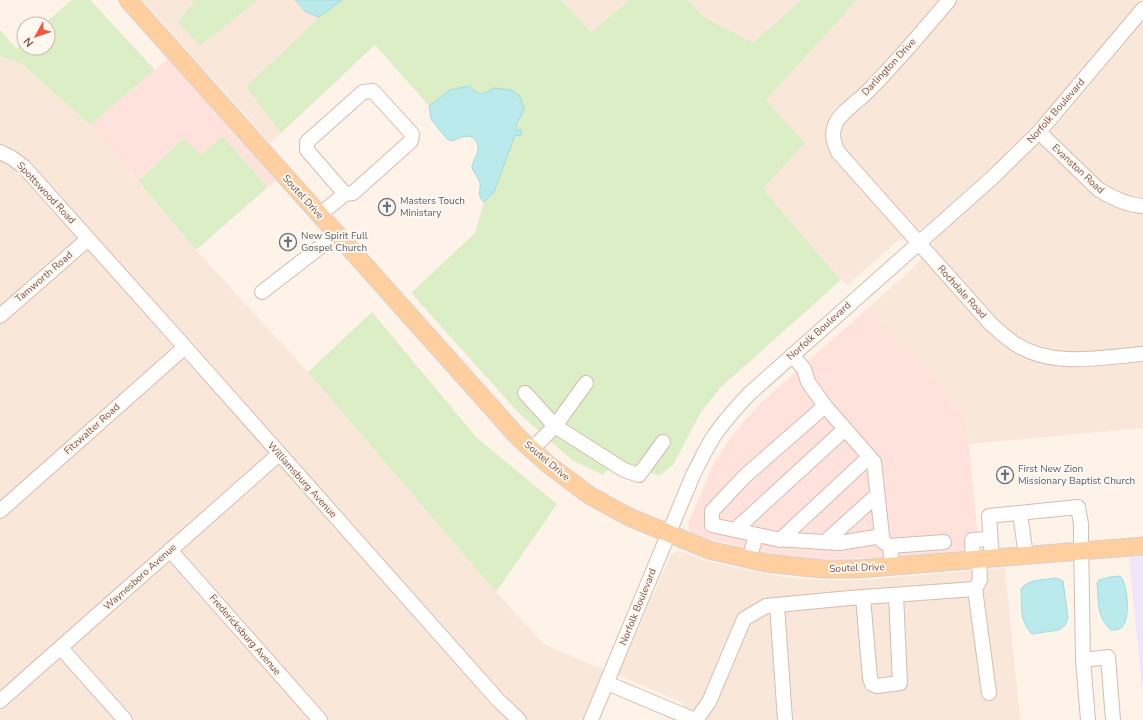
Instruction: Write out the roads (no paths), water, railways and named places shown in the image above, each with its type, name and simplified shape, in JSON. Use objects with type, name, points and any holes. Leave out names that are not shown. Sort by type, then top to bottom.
[{"type":"main road","name":"Soutel Drive","points":[[128,0],[519,438],[549,465],[590,495],[629,517],[709,550],[749,560],[786,566],[822,569],[892,567],[1143,546]]},
{"type":"street","name":"Darlington Drive","points":[[832,134],[839,117],[868,91],[894,64],[947,0]]},
{"type":"street","name":"Norfolk Boulevard","points":[[591,720],[693,475],[714,435],[749,394],[992,178],[1039,132],[1143,9]]},
{"type":"street","points":[[319,215],[345,194],[353,193],[411,141],[412,134],[373,91],[363,92],[307,142],[307,150],[345,194]]},
{"type":"street","name":"Evanston Road","points":[[1039,132],[1098,189],[1108,196],[1122,202],[1143,206]]},
{"type":"street","name":"Rochdale Road","points":[[832,134],[838,152],[990,323],[1018,346],[1047,357],[1062,359],[1143,354]]},
{"type":"street","name":"Spottswood Road","points":[[0,152],[12,158],[24,167],[88,239]]},
{"type":"street","points":[[262,292],[337,234]]},
{"type":"street","name":"Tamworth Road","points":[[0,316],[88,239]]},
{"type":"street","name":"Williamsburg Avenue","points":[[88,239],[498,700],[519,720]]},
{"type":"street","name":"Fitzwalter Road","points":[[0,511],[185,347]]},
{"type":"street","points":[[792,355],[804,369],[808,382],[825,406],[874,462],[877,495],[892,567]]},
{"type":"street","points":[[532,449],[555,426],[586,383]]},
{"type":"street","points":[[525,393],[555,426],[624,470],[640,475],[663,442]]},
{"type":"street","points":[[825,406],[744,476],[712,510],[712,525],[780,540],[839,543],[886,541],[944,542]]},
{"type":"street","points":[[735,530],[845,429]]},
{"type":"street","name":"Waynesboro Avenue","points":[[0,701],[279,454]]},
{"type":"street","points":[[780,540],[870,457]]},
{"type":"street","points":[[825,542],[877,495]]},
{"type":"street","points":[[989,693],[975,590],[980,580],[981,560],[990,539],[989,516],[1078,507],[1081,524],[1083,660],[1088,720]]},
{"type":"street","points":[[1020,513],[1026,556]]},
{"type":"street","points":[[749,560],[756,535]]},
{"type":"street","points":[[981,560],[972,540],[990,539]]},
{"type":"street","name":"Fredericksburg Avenue","points":[[170,550],[320,720]]},
{"type":"street","points":[[607,683],[696,720],[709,702],[744,619],[766,606],[850,598],[975,590]]},
{"type":"street","points":[[863,598],[870,678],[872,684],[877,686],[900,683],[896,595]]},
{"type":"street","points":[[777,605],[785,720]]},
{"type":"street","points":[[61,648],[125,720]]},
{"type":"street","points":[[1083,660],[1108,657],[1113,720]]},
{"type":"water","points":[[295,0],[342,0],[319,17],[306,12]]},
{"type":"water","points":[[469,86],[478,93],[483,93],[494,88],[511,90],[518,94],[524,110],[516,125],[516,130],[522,130],[521,136],[515,135],[494,192],[484,202],[480,196],[479,180],[472,168],[478,149],[476,141],[474,138],[468,136],[452,141],[447,139],[431,119],[429,106],[450,90]]},
{"type":"water","points":[[1120,576],[1125,586],[1127,616],[1122,627],[1117,630],[1111,630],[1106,625],[1099,609],[1097,583],[1099,580]]},
{"type":"water","points":[[1056,578],[1063,581],[1068,618],[1065,625],[1059,630],[1032,634],[1023,618],[1021,607],[1021,589],[1027,583]]},
{"type":"place","name":"Masters Touch Ministary","points":[[387,207]]},
{"type":"place","name":"New Spirit Full Gospel Church","points":[[288,242]]},
{"type":"place","name":"First New Zion Missionary Baptist Church","points":[[1005,475]]}]
